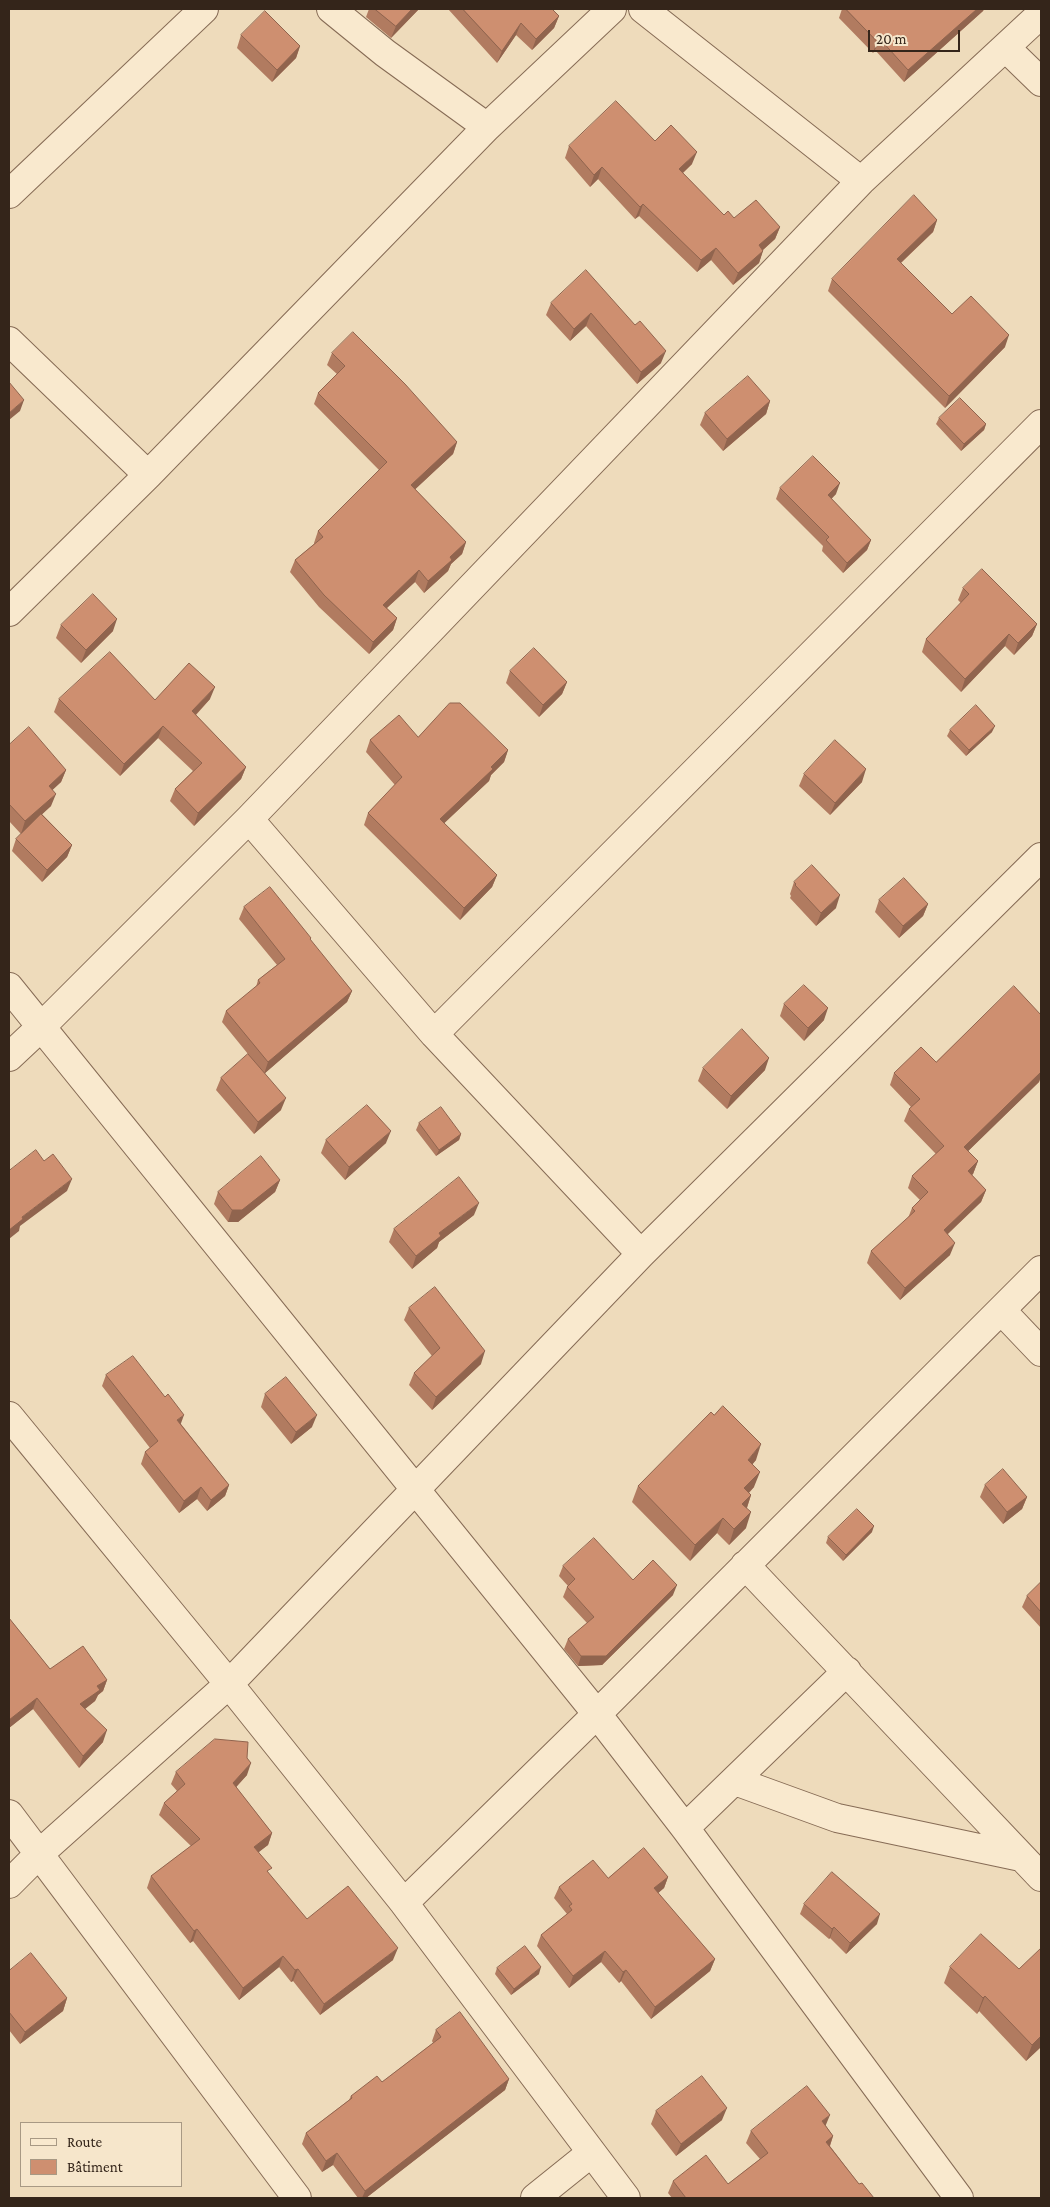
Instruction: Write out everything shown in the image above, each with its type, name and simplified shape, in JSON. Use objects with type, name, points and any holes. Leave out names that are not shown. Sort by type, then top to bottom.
[{"type":"street","points":[[9,194],[204,9]]},
{"type":"street","points":[[331,9],[384,52],[487,127]]},
{"type":"street","points":[[9,612],[148,475],[487,127],[612,9]]},
{"type":"street","points":[[643,9],[861,181]]},
{"type":"street","points":[[9,1057],[249,819],[861,181],[1041,14]]},
{"type":"street","points":[[1006,48],[1041,82]]},
{"type":"street","points":[[9,341],[148,475]]},
{"type":"street","points":[[434,1034],[1041,424]]},
{"type":"street","points":[[249,819],[434,1034],[642,1254]]},
{"type":"street","points":[[9,1884],[39,1854],[229,1684],[642,1254],[1041,857]]},
{"type":"street","points":[[9,988],[597,1714],[685,1828],[959,2198]]},
{"type":"street","points":[[404,1903],[597,1714],[1041,1270]]},
{"type":"street","points":[[1001,1310],[1041,1352]]},
{"type":"street","points":[[9,1416],[229,1684],[404,1903],[591,2154],[626,2198]]},
{"type":"street","points":[[746,1565],[1041,1877]]},
{"type":"street","points":[[685,1828],[736,1781],[847,1671]]},
{"type":"street","points":[[736,1781],[837,1818],[1021,1857]]},
{"type":"street","points":[[9,1814],[297,2198]]},
{"type":"street","points":[[536,2198],[591,2154]]},
{"type":"building","points":[[375,9],[412,9],[396,26]]},
{"type":"building","points":[[463,9],[552,9],[559,16],[536,39],[521,23],[502,51]]},
{"type":"building","points":[[846,9],[977,9],[908,70],[880,39],[877,41]]},
{"type":"building","points":[[265,11],[300,46],[277,70],[241,35]]},
{"type":"building","points":[[616,101],[655,141],[671,125],[697,152],[679,169],[724,215],[728,211],[734,218],[756,200],[780,227],[759,245],[763,251],[738,273],[716,248],[701,260],[643,204],[640,207],[602,167],[594,175],[569,146]]},
{"type":"building","points":[[914,195],[937,220],[897,259],[952,314],[971,296],[1009,335],[949,396],[832,279]]},
{"type":"building","points":[[586,270],[635,325],[640,321],[666,351],[641,372],[591,313],[574,329],[551,303]]},
{"type":"building","points":[[353,332],[405,384],[457,442],[411,485],[466,542],[450,557],[452,560],[428,581],[419,570],[383,605],[397,618],[373,642],[324,595],[295,560],[323,537],[318,531],[387,462],[318,393],[345,366],[332,353]]},
{"type":"building","points":[[748,376],[770,401],[727,439],[705,413]]},
{"type":"building","points":[[9,382],[24,400],[9,413]]},
{"type":"building","points":[[960,398],[986,424],[964,444],[939,418]]},
{"type":"building","points":[[813,456],[840,483],[828,495],[871,540],[847,563],[826,540],[829,537],[780,488]]},
{"type":"building","points":[[982,569],[1037,624],[1018,643],[1009,634],[965,679],[926,639],[969,594],[963,588]]},
{"type":"building","points":[[93,594],[117,619],[86,650],[61,625]]},
{"type":"building","points":[[534,648],[567,682],[543,705],[510,671]]},
{"type":"building","points":[[110,652],[155,700],[189,663],[215,687],[192,711],[246,767],[198,813],[175,789],[202,763],[163,726],[124,764],[59,699]]},
{"type":"building","points":[[450,703],[460,703],[508,750],[491,767],[493,769],[440,819],[497,875],[464,908],[368,813],[402,777],[370,740],[399,715],[418,737]]},
{"type":"building","points":[[976,705],[995,726],[969,750],[950,730]]},
{"type":"building","points":[[29,727],[66,770],[49,786],[56,794],[25,821],[9,804],[9,745]]},
{"type":"building","points":[[835,740],[866,769],[835,803],[804,774]]},
{"type":"building","points":[[41,814],[72,845],[47,870],[16,839]]},
{"type":"building","points":[[812,865],[840,895],[821,913],[794,882]]},
{"type":"building","points":[[904,878],[928,904],[903,926],[879,900]]},
{"type":"building","points":[[270,887],[352,991],[268,1062],[226,1011],[260,983],[258,980],[285,959],[244,907]]},
{"type":"building","points":[[804,985],[828,1008],[808,1028],[784,1004]]},
{"type":"building","points":[[1014,986],[1041,1015],[1041,1072],[964,1147],[978,1161],[968,1171],[986,1190],[944,1230],[955,1243],[905,1288],[871,1251],[915,1211],[912,1208],[928,1192],[912,1176],[944,1146],[909,1109],[920,1099],[894,1073],[921,1047],[936,1062]]},
{"type":"building","points":[[742,1029],[769,1058],[731,1096],[703,1068]]},
{"type":"building","points":[[248,1054],[286,1098],[258,1122],[221,1078]]},
{"type":"building","points":[[367,1105],[391,1131],[349,1167],[326,1140]]},
{"type":"building","points":[[441,1107],[461,1134],[439,1150],[419,1123]]},
{"type":"building","points":[[36,1150],[44,1161],[53,1154],[72,1179],[22,1217],[23,1219],[9,1230],[9,1171]]},
{"type":"building","points":[[261,1156],[280,1180],[242,1210],[232,1210],[218,1192]]},
{"type":"building","points":[[459,1177],[479,1203],[439,1233],[441,1236],[416,1256],[394,1229]]},
{"type":"building","points":[[435,1287],[485,1351],[436,1397],[414,1373],[440,1348],[409,1308]]},
{"type":"building","points":[[133,1356],[165,1397],[168,1394],[184,1415],[177,1420],[229,1485],[211,1500],[201,1487],[184,1501],[145,1452],[158,1441],[106,1375]]},
{"type":"building","points":[[286,1377],[317,1415],[296,1432],[265,1394]]},
{"type":"building","points":[[723,1406],[761,1444],[748,1460],[760,1472],[744,1488],[751,1495],[742,1504],[751,1512],[734,1529],[723,1518],[695,1545],[638,1486],[711,1412],[714,1415]]},
{"type":"building","points":[[1003,1469],[1027,1497],[1007,1512],[985,1485]]},
{"type":"building","points":[[857,1509],[874,1526],[846,1555],[828,1537]]},
{"type":"building","points":[[594,1538],[633,1580],[653,1560],[677,1585],[606,1656],[581,1656],[568,1639],[594,1617],[567,1587],[575,1579],[563,1566]]},
{"type":"building","points":[[1041,1582],[1041,1612],[1027,1596]]},
{"type":"building","points":[[9,1618],[50,1669],[83,1646],[107,1680],[97,1686],[100,1690],[80,1704],[107,1730],[83,1756],[37,1698],[9,1720]]},
{"type":"building","points":[[215,1739],[248,1742],[247,1758],[251,1763],[233,1783],[272,1833],[254,1847],[272,1868],[267,1871],[307,1919],[348,1886],[398,1948],[324,2004],[298,1969],[295,1970],[283,1956],[243,1988],[197,1929],[194,1931],[151,1876],[200,1839],[164,1803],[185,1784],[176,1772]]},
{"type":"building","points":[[644,1848],[668,1877],[654,1888],[715,1959],[655,2007],[626,1970],[623,1972],[605,1951],[573,1976],[541,1935],[572,1910],[569,1906],[572,1904],[559,1887],[593,1860],[608,1878]]},
{"type":"building","points":[[832,1872],[880,1914],[850,1943],[834,1927],[832,1929],[804,1904]]},
{"type":"building","points":[[981,1934],[1019,1969],[1041,1948],[1041,2036],[1032,2045],[985,1996],[983,1998],[950,1967]]},
{"type":"building","points":[[525,1946],[541,1967],[514,1989],[497,1968]]},
{"type":"building","points":[[31,1953],[67,1998],[25,2032],[9,2012],[9,1971]]},
{"type":"building","points":[[460,2012],[509,2079],[365,2191],[337,2153],[326,2161],[306,2133],[352,2098],[351,2096],[377,2076],[382,2082],[441,2037],[436,2030]]},
{"type":"building","points":[[702,2076],[727,2108],[681,2144],[656,2111]]},
{"type":"building","points":[[807,2086],[830,2115],[822,2121],[833,2136],[826,2142],[859,2184],[862,2183],[874,2198],[686,2198],[673,2181],[706,2155],[728,2184],[768,2153],[751,2131]]}]
